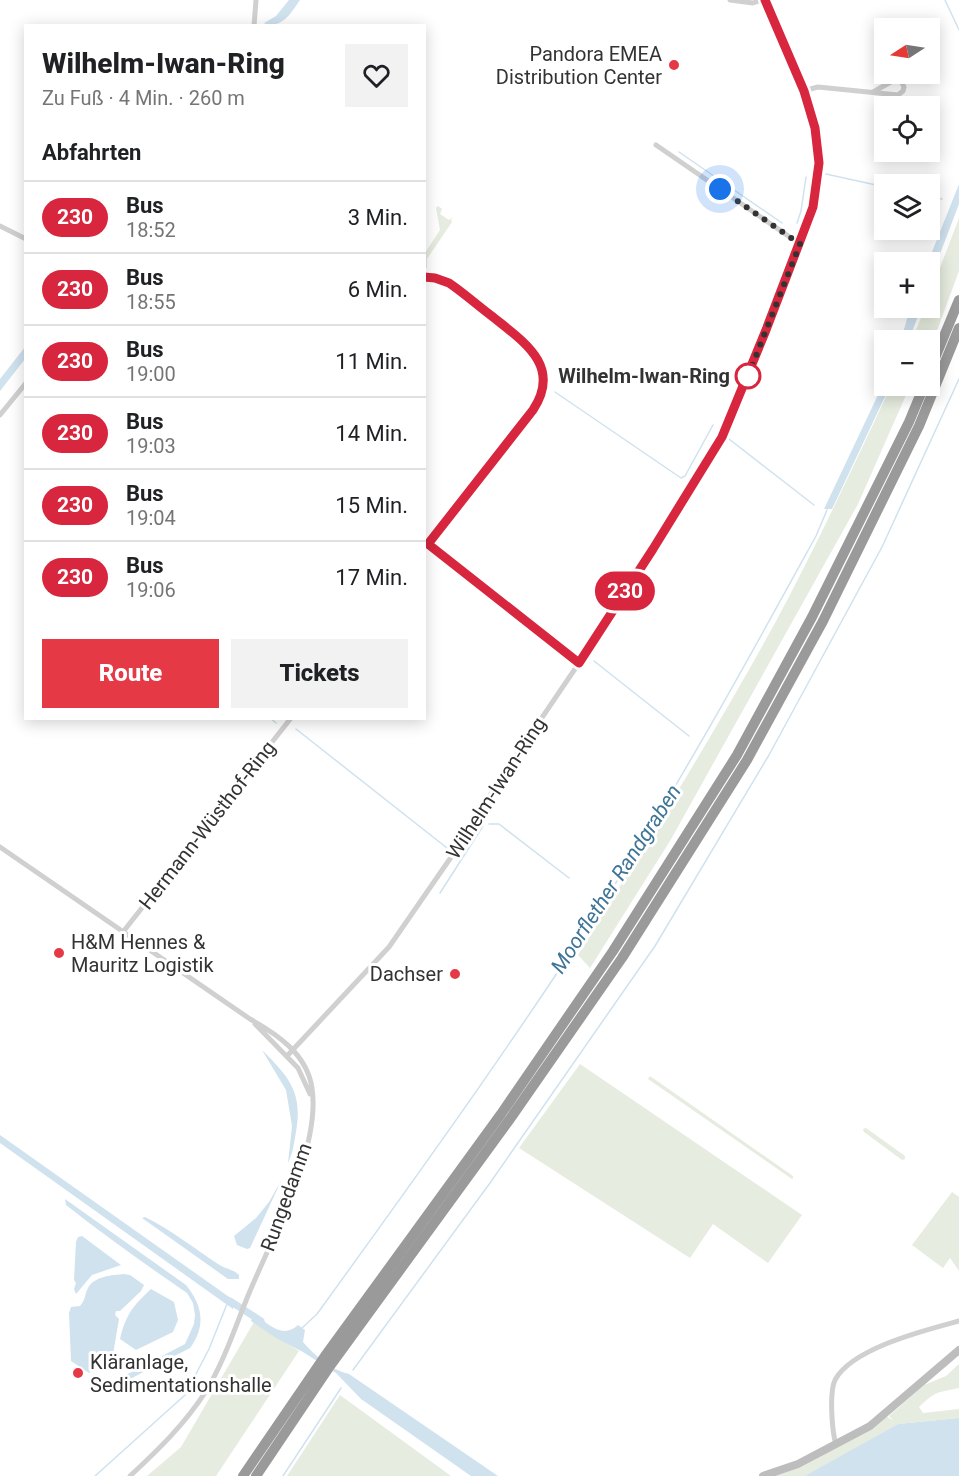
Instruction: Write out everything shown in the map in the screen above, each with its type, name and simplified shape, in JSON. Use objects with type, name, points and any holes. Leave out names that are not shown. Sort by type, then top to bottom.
[{"type":"highway","points":[[940,346],[959,300]]},
{"type":"highway","points":[[329,1359],[510,1119],[622,958],[747,760],[823,621],[919,426],[959,328]]},
{"type":"highway","points":[[243,1476],[322,1369],[613,951],[737,755],[812,617],[920,396]]},
{"type":"highway","points":[[256,1476],[322,1369]]},
{"type":"street","points":[[254,24],[256,0]]},
{"type":"street","points":[[730,0],[744,3],[764,0]]},
{"type":"street","name":"Wilhelm-Iwan-Ring","points":[[286,1056],[389,947],[579,663],[722,437],[800,244],[813,207],[819,163],[815,128],[804,91],[764,0]]},
{"type":"street","points":[[804,91],[818,87],[898,95],[903,91],[903,84],[899,80],[893,80],[873,92]]},
{"type":"street","points":[[656,145],[800,244]]},
{"type":"street","points":[[0,225],[24,238]]},
{"type":"street","points":[[426,277],[449,283],[525,342],[539,361],[543,381],[542,393],[533,410],[426,546],[579,663]]},
{"type":"street","points":[[0,416],[24,386]]},
{"type":"street","name":"Hermann-Wüsthof-Ring","points":[[123,932],[289,720]]},
{"type":"street","name":"Rungedamm","points":[[0,847],[250,1019],[277,1035],[302,1062],[309,1078],[312,1124],[297,1176],[219,1369],[192,1412],[164,1444],[130,1476]]},
{"type":"street","name":"Rungedamm","points":[[250,1019],[286,1056],[305,1080],[312,1100]]},
{"type":"street","points":[[836,1445],[832,1396],[834,1383],[841,1372],[890,1342],[959,1321]]},
{"type":"street","points":[[763,1476],[798,1464],[836,1445],[879,1419],[959,1350]]},
{"type":"shaded area","points":[[438,206],[442,209],[440,214],[449,220],[453,217],[427,259],[426,268],[426,251],[440,230],[436,208]]},
{"type":"shaded area","points":[[959,218],[959,271],[937,330],[916,330],[921,318],[940,318],[940,268]]},
{"type":"shaded area","points":[[886,396],[906,396],[858,504],[670,841],[590,968],[578,955],[703,749],[775,623]]},
{"type":"shaded area","points":[[580,1064],[802,1215],[768,1263],[713,1224],[690,1258],[519,1148]]},
{"type":"shaded area","points":[[650,1076],[793,1176],[793,1178],[648,1079]]},
{"type":"shaded area","points":[[866,1128],[905,1156],[905,1159],[902,1160],[864,1132],[863,1129]]},
{"type":"shaded area","points":[[952,1192],[959,1197],[959,1271],[950,1258],[943,1268],[912,1245]]},
{"type":"shaded area","points":[[254,1322],[299,1351],[216,1476],[147,1476],[181,1447]]},
{"type":"shaded area","points":[[959,1364],[959,1388],[938,1393],[919,1407],[923,1413],[959,1409],[959,1418],[898,1424],[805,1476],[775,1476],[801,1467],[876,1426],[886,1416],[894,1421],[889,1416],[924,1385],[946,1376]]},
{"type":"shaded area","points":[[340,1395],[451,1476],[287,1476]]},
{"type":"water","points":[[289,0],[300,0],[283,21],[276,24],[264,23],[276,16]]},
{"type":"water","points":[[959,184],[959,204],[940,254],[932,252],[937,240],[940,240],[940,232]]},
{"type":"water","points":[[907,318],[917,318],[913,330],[904,330]]},
{"type":"water","points":[[24,348],[24,360],[0,391],[0,379]]},
{"type":"water","points":[[877,396],[885,396],[832,509],[824,509]]},
{"type":"water","points":[[262,1050],[286,1077],[295,1096],[298,1118],[288,1163],[292,1126],[286,1090]]},
{"type":"water","points":[[0,1135],[232,1299],[236,1302],[233,1309],[0,1143]]},
{"type":"water","points":[[282,1179],[250,1248],[237,1245],[234,1236],[256,1218],[269,1202]]},
{"type":"water","points":[[65,1199],[186,1285],[199,1308],[199,1332],[190,1348],[103,1393],[101,1388],[185,1344],[194,1324],[193,1303],[187,1293],[66,1205]]},
{"type":"water","points":[[145,1217],[221,1266],[237,1273],[239,1279],[228,1279],[142,1218]]},
{"type":"water","points":[[82,1236],[121,1265],[92,1275],[76,1294],[74,1280],[76,1242],[78,1237]]},
{"type":"water","points":[[124,1274],[130,1275],[144,1285],[141,1291],[120,1311],[116,1311],[115,1315],[119,1319],[112,1360],[89,1373],[71,1361],[69,1313],[71,1307],[80,1306],[88,1288],[95,1281]]},
{"type":"water","points":[[151,1289],[174,1302],[178,1320],[173,1332],[136,1350],[120,1339],[131,1311]]},
{"type":"water","points":[[254,1314],[281,1330],[286,1331],[298,1325],[305,1330],[303,1342],[324,1362],[349,1374],[498,1476],[471,1476],[361,1399],[336,1373],[251,1321]]},
{"type":"water","points":[[959,1418],[959,1476],[805,1476],[898,1424]]},
{"type":"waterway","name":"Moorflether Randgraben","points":[[945,0],[959,30]]},
{"type":"waterway","points":[[679,152],[782,223]]},
{"type":"waterway","points":[[826,174],[874,185]]},
{"type":"waterway","points":[[797,223],[806,177]]},
{"type":"waterway","points":[[353,1370],[490,1183],[655,946],[769,755],[882,547],[959,379]]},
{"type":"waterway","points":[[555,392],[681,478],[685,476],[713,425]]},
{"type":"waterway","points":[[729,439],[814,505]]},
{"type":"waterway","name":"Moorflether Randgraben","points":[[301,1329],[317,1314],[438,1146],[594,917],[703,739],[816,536],[827,510]]},
{"type":"waterway","points":[[594,661],[689,736]]},
{"type":"waterway","points":[[272,720],[276,723]]},
{"type":"waterway","points":[[296,729],[447,848]]},
{"type":"waterway","points":[[489,824],[499,824],[569,878]]},
{"type":"waterway","points":[[440,893],[483,826]]},
{"type":"waterway","points":[[230,1301],[261,1321]]},
{"type":"waterway","points":[[95,1476],[185,1395],[209,1349],[227,1304]]},
{"type":"waterway","points":[[283,1476],[341,1388]]},
{"type":"bus line","name":"230","points":[[426,277],[449,283],[525,342],[539,361],[543,381],[542,393],[533,410],[428,544],[579,663],[722,437],[813,207],[819,163],[815,128],[804,91],[765,0]]},
{"type":"place","name":"Pandora EMEA Distribution Center","points":[[674,65]]},
{"type":"place","name":"Wilhelm-Iwan-Ring","points":[[748,376]]},
{"type":"place","name":"H&M Hennes & Mauritz Logistik","points":[[59,953]]},
{"type":"place","name":"Dachser","points":[[455,974]]},
{"type":"place","name":"Kläranlage, Sedimentationshalle","points":[[78,1373]]},
{"type":"route","points":[[720,189],[800,244],[748,376]]}]
